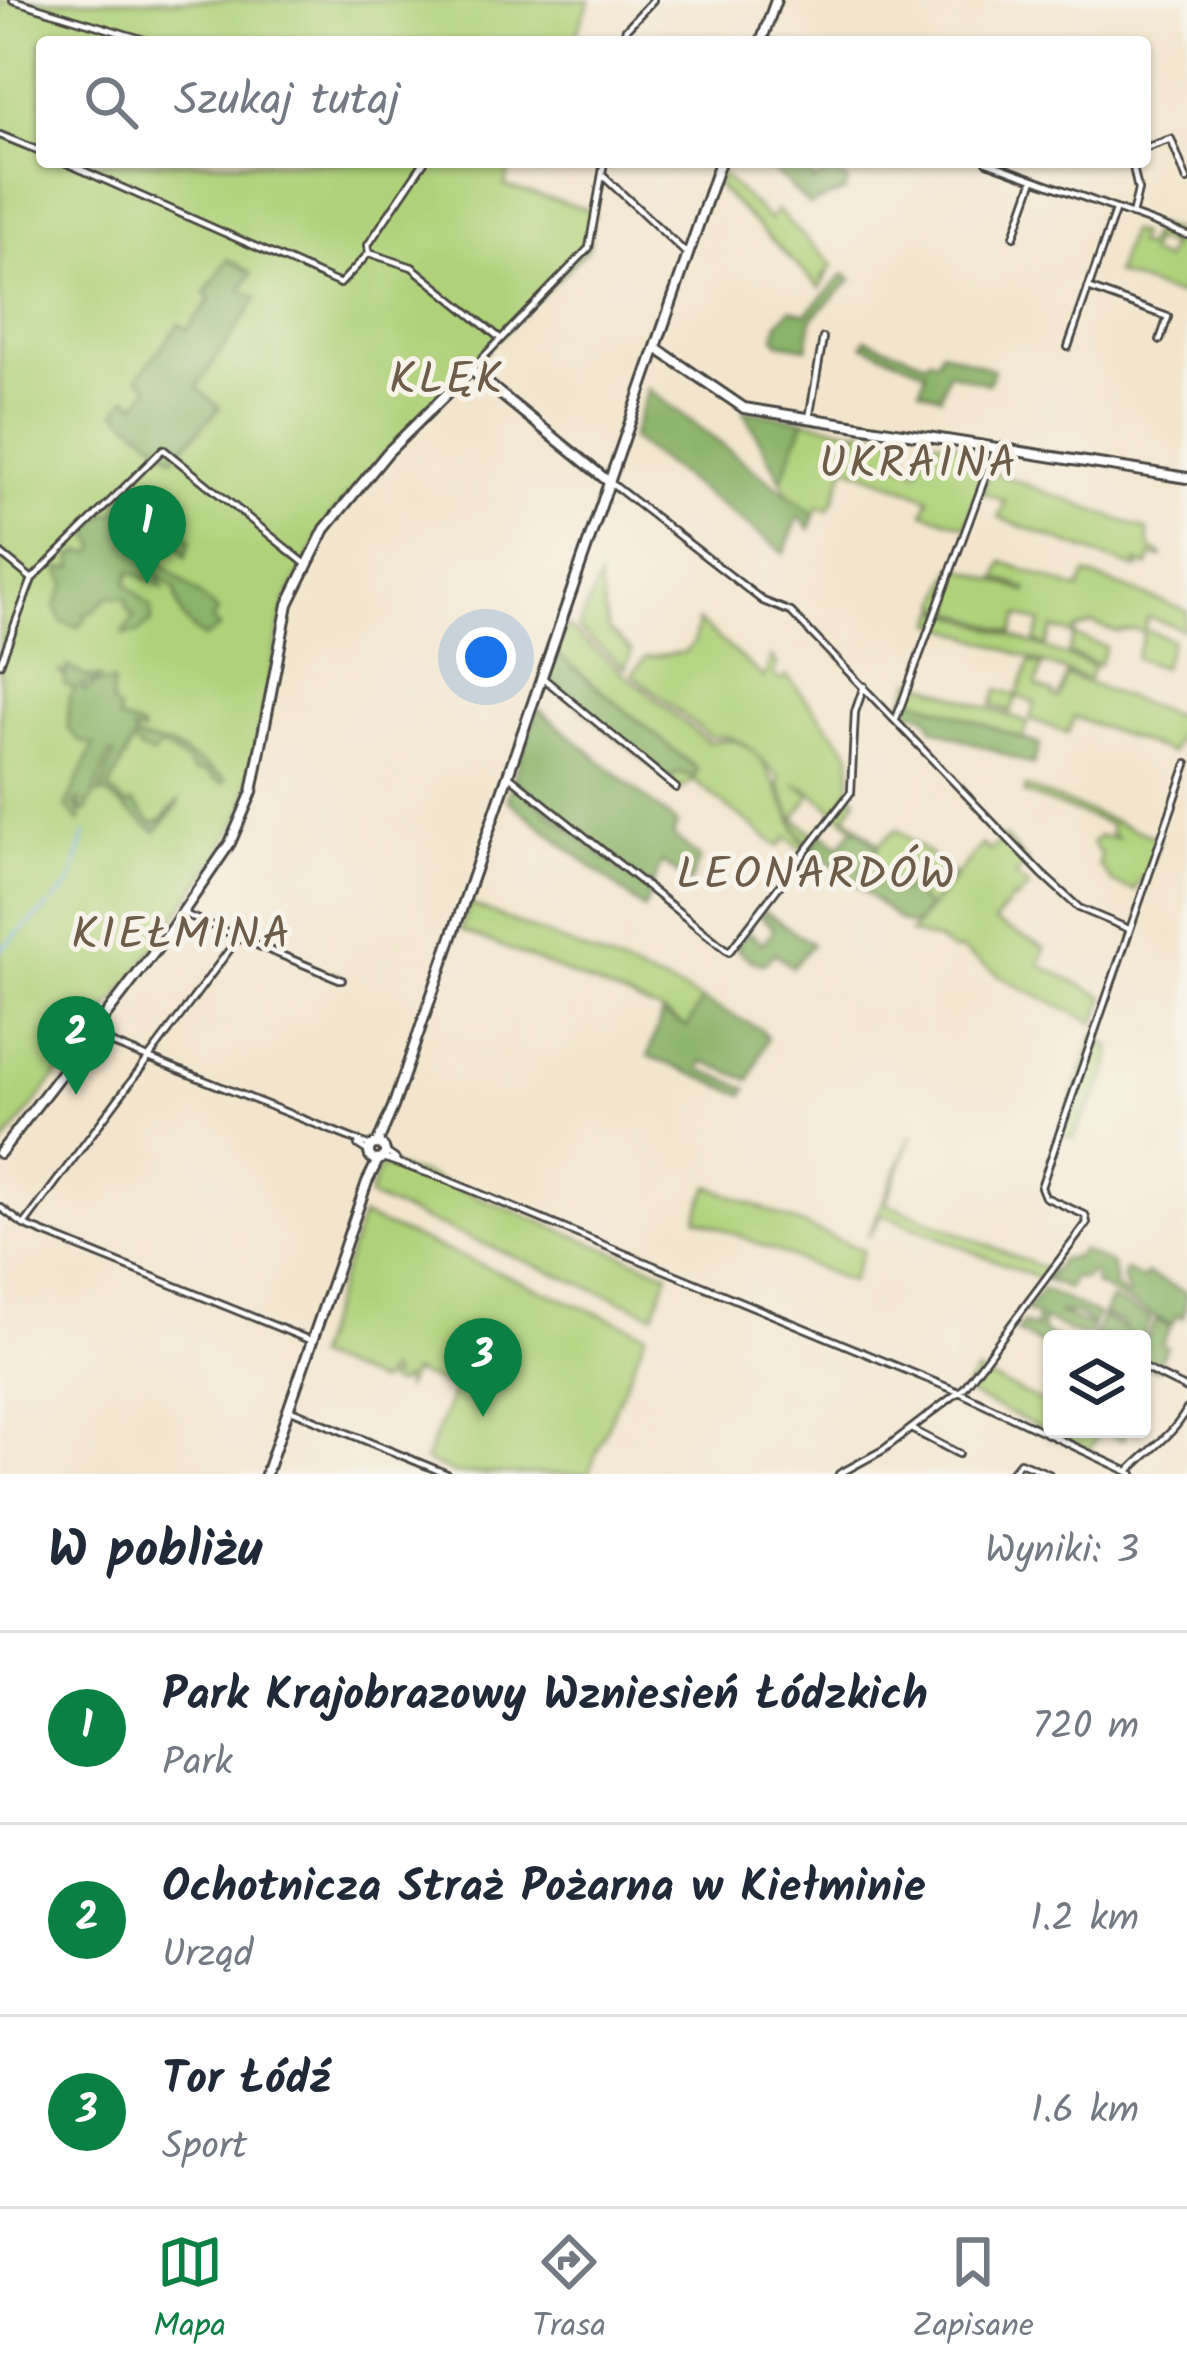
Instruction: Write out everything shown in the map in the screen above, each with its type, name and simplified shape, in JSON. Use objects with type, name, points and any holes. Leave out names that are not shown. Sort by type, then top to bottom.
[{"type":"street","points":[[14,0],[131,36]]},
{"type":"street","points":[[623,36],[653,0]]},
{"type":"street","points":[[763,36],[776,0]]},
{"type":"street","points":[[0,135],[36,150]]},
{"type":"street","points":[[1151,146],[1172,139],[1187,180]]},
{"type":"street","points":[[78,168],[340,284],[369,253]]},
{"type":"street","points":[[369,253],[368,245],[420,168]]},
{"type":"street","points":[[0,1153],[184,914],[227,849],[248,804],[288,604],[328,523],[590,246],[603,168]]},
{"type":"street","points":[[266,1474],[718,168]]},
{"type":"street","points":[[1004,168],[1187,235]]},
{"type":"street","points":[[1132,214],[1138,190],[1133,168]]},
{"type":"street","points":[[602,175],[688,255]]},
{"type":"street","points":[[1014,236],[1034,179]]},
{"type":"street","points":[[1068,347],[1116,209]]},
{"type":"street","points":[[369,253],[412,267],[501,339]]},
{"type":"street","points":[[1088,288],[1168,317],[1160,340]]},
{"type":"street","points":[[809,419],[824,338]]},
{"type":"street","points":[[656,348],[736,405],[1187,478]]},
{"type":"street","points":[[471,370],[763,601],[791,612],[1079,908],[1129,929]]},
{"type":"street","points":[[896,719],[996,448]]},
{"type":"street","points":[[0,664],[32,579],[163,449],[307,566]]},
{"type":"street","points":[[0,553],[32,579]]},
{"type":"street","points":[[542,677],[676,788]]},
{"type":"street","points":[[508,775],[729,952],[851,792],[855,712],[864,686]]},
{"type":"street","points":[[838,1474],[884,1450],[959,1392],[1087,1223],[1085,1215],[1046,1197],[1041,1187],[1187,764]]},
{"type":"street","points":[[184,914],[342,980]]},
{"type":"street","points":[[24,1225],[239,937]]},
{"type":"street","points":[[93,1029],[112,1044],[959,1392],[1129,1473],[1152,1446],[1172,1432],[1187,1409]]},
{"type":"street","points":[[0,1207],[24,1225],[312,1341]]},
{"type":"street","points":[[1151,1371],[1187,1389]]},
{"type":"street","points":[[288,1409],[447,1474]]},
{"type":"street","points":[[911,1429],[958,1454]]},
{"type":"street","points":[[1010,1474],[1020,1462],[1049,1474]]},
{"type":"green space","points":[[0,0],[590,0],[575,36],[36,36],[36,168],[510,168],[505,186],[594,211],[589,247],[388,450],[327,521],[285,603],[243,810],[218,857],[140,968],[0,1149]]},
{"type":"green space","points":[[770,168],[811,168],[813,182],[833,168],[848,182],[845,191],[809,205]]},
{"type":"green space","points":[[721,174],[770,220],[776,210],[833,265],[820,279],[827,275],[820,288],[717,186]]},
{"type":"green space","points":[[1156,225],[1173,231],[1168,246],[1153,240],[1148,254],[1164,260],[1176,234],[1187,236],[1187,277],[1178,296],[1115,274],[1129,231],[1139,234],[1136,244],[1145,247]]},
{"type":"green space","points":[[228,259],[252,273],[241,290],[257,298],[197,387],[220,408],[174,457],[116,411],[128,397],[137,404],[150,387],[138,377],[179,324],[187,330],[211,299],[205,294]]},
{"type":"green space","points":[[844,274],[851,280],[812,318],[807,348],[779,343],[775,338],[778,323],[791,309],[806,314]]},
{"type":"green space","points":[[866,339],[926,362],[937,360],[941,350],[994,370],[988,384],[948,372],[941,396],[920,389],[926,371],[863,345]]},
{"type":"green space","points":[[648,389],[815,515],[810,529],[799,516],[784,553],[631,439]]},
{"type":"green space","points":[[743,410],[804,420],[782,478],[779,476]]},
{"type":"green space","points":[[804,420],[857,431],[834,501],[828,510],[819,506],[815,515],[791,500],[779,476],[783,477]]},
{"type":"green space","points":[[859,429],[902,436],[899,463],[919,470],[926,439],[990,448],[993,452],[966,526],[924,513],[929,498],[846,466]]},
{"type":"green space","points":[[990,471],[1147,530],[1150,548],[1161,558],[1152,555],[1148,566],[1136,562],[1139,568],[1134,568],[999,518],[1005,501],[982,492]]},
{"type":"green space","points":[[138,483],[147,487],[150,506],[191,539],[186,557],[176,539],[150,520],[145,523],[154,532],[148,557],[218,611],[212,620],[219,628],[204,638],[183,617],[175,589],[157,574],[163,588],[130,571],[126,583],[151,607],[152,621],[137,634],[123,634],[134,617],[126,598],[109,596],[91,613],[84,613],[85,620],[77,627],[62,622],[55,606],[66,583],[59,569],[74,567],[71,557],[80,552],[93,553],[97,547],[89,531],[101,517],[116,512],[121,500],[143,508],[131,488]]},
{"type":"green space","points":[[1003,562],[1079,590],[1086,574],[1187,611],[1183,629],[1148,617],[1144,629],[1172,640],[1162,668],[1135,658],[1144,634],[1136,629],[1116,632],[1092,623],[1075,630],[1075,636],[1106,647],[1099,665],[1068,653],[1074,635],[1053,628],[1046,646],[1035,641],[1041,623],[1019,615],[1013,633],[940,603],[954,566],[1027,592],[997,578]]},
{"type":"green space","points":[[599,579],[608,630],[632,651],[625,668],[578,629]]},
{"type":"green space","points":[[939,609],[1094,666],[1089,680],[934,623]]},
{"type":"green space","points":[[698,621],[764,678],[771,657],[777,664],[773,675],[782,681],[787,676],[851,753],[850,791],[835,811],[795,784],[811,795],[795,818],[817,836],[810,845],[799,832],[778,783],[781,779],[744,743],[727,736],[710,737],[632,674],[646,657],[685,652],[694,642]]},
{"type":"green space","points":[[566,626],[708,742],[743,744],[756,754],[808,848],[804,851],[787,837],[779,847],[694,781],[681,789],[669,780],[679,772],[694,777],[697,769],[557,654]]},
{"type":"green space","points":[[557,654],[697,769],[695,778],[679,772],[669,780],[548,680]]},
{"type":"green space","points":[[1030,662],[1042,666],[1036,686],[1058,698],[1066,675],[1184,719],[1171,753],[1074,717],[1068,733],[1030,719],[1035,703],[1017,696],[1011,712],[992,705],[998,689],[1017,695]]},
{"type":"green space","points":[[67,666],[85,676],[102,678],[81,686],[85,692],[95,684],[113,682],[112,705],[119,710],[118,719],[142,729],[142,733],[133,732],[136,739],[172,746],[226,779],[223,784],[204,772],[194,772],[161,746],[152,754],[133,741],[109,789],[153,823],[179,804],[156,832],[104,792],[99,795],[114,755],[110,753],[87,803],[89,808],[81,809],[79,800],[75,804],[81,814],[79,822],[66,806],[94,745],[81,742],[68,729],[69,697],[75,689],[64,684],[58,671],[67,674]]},
{"type":"green space","points":[[913,680],[1028,723],[1023,739],[906,696]]},
{"type":"green space","points":[[906,696],[1040,745],[1033,765],[932,728],[924,714],[901,709]]},
{"type":"green space","points":[[538,709],[677,824],[673,836],[700,858],[690,883],[662,862],[651,889],[513,778]]},
{"type":"green space","points":[[512,782],[650,894],[644,909],[507,799]]},
{"type":"green space","points":[[1026,787],[1159,839],[1146,878],[1135,891],[1113,883],[1099,865],[1101,855],[1092,843],[1099,836],[1117,838],[1110,832],[1111,825],[1024,793]]},
{"type":"green space","points":[[851,794],[857,798],[846,816],[879,844],[897,829],[954,874],[929,908],[916,897],[911,881],[902,893],[874,885],[860,872],[878,847],[837,813]]},
{"type":"green space","points":[[854,827],[879,847],[860,873],[874,885],[881,877],[901,893],[911,881],[921,889],[916,897],[928,907],[913,926],[900,921],[812,848],[823,834],[840,846]]},
{"type":"green space","points":[[1004,837],[1028,863],[1015,875],[1029,888],[1013,898],[994,922],[1045,948],[1040,965],[1105,997],[1095,1023],[1010,982],[961,950],[952,951],[937,940],[910,933],[982,844],[989,851]]},
{"type":"green space","points":[[470,904],[702,1000],[687,1027],[662,1012],[461,930]]},
{"type":"green space","points":[[764,911],[812,944],[792,967],[775,953],[763,964],[736,948],[748,932],[763,943],[774,929],[760,916]]},
{"type":"green space","points":[[702,1000],[760,1029],[767,1038],[750,1080],[703,1061],[700,1069],[747,1088],[744,1095],[648,1056],[662,1014],[687,1027]]},
{"type":"green space","points":[[1095,1035],[1111,1048],[1110,1060],[1074,1139],[1060,1133]]},
{"type":"green space","points":[[912,1134],[886,1203],[1050,1271],[1042,1280],[882,1214],[868,1237]]},
{"type":"green space","points":[[387,1166],[424,1175],[668,1273],[654,1314],[369,1197],[378,1170]]},
{"type":"green space","points":[[709,1186],[863,1250],[851,1282],[696,1218]]},
{"type":"green space","points":[[362,1216],[646,1333],[588,1474],[455,1474],[425,1461],[454,1389],[412,1372],[404,1390],[404,1379],[395,1385],[386,1381],[393,1377],[388,1371],[379,1383],[314,1357]]},
{"type":"green space","points":[[1081,1250],[1113,1265],[1116,1287],[1126,1296],[1125,1270],[1187,1293],[1183,1318],[1177,1315],[1172,1325],[1094,1284],[1096,1276],[1091,1273],[1084,1279],[1073,1278],[1068,1289],[1046,1280],[1061,1259],[1076,1257]]},
{"type":"green space","points":[[1042,1289],[1098,1315],[1092,1325],[1077,1314],[1057,1312],[1092,1330],[1067,1330],[1043,1319],[1043,1346],[1016,1332],[1023,1323],[1036,1328],[1037,1316],[1026,1311]]},
{"type":"green space","points":[[1111,1299],[1151,1318],[1145,1330],[1126,1330],[1103,1314]]},
{"type":"green space","points":[[1102,1317],[1126,1330],[1097,1330]]},
{"type":"green space","points":[[1156,1320],[1170,1327],[1156,1370],[1151,1368],[1151,1330]]},
{"type":"green space","points":[[977,1372],[1043,1403],[1043,1429],[964,1392]]},
{"type":"green space","points":[[1061,1438],[1096,1438],[1089,1451]]},
{"type":"waterway","points":[[54,901],[71,884],[85,832]]},
{"type":"waterway","points":[[0,950],[50,905]]},
{"type":"place","name":"Park Krajobrazowy Wzniesień Łódzkich","points":[[147,584]]},
{"type":"place","name":"Ochotnicza Straż Pożarna w Kiełminie","points":[[76,1095]]},
{"type":"place","name":"Tor Łódź","points":[[483,1417]]},
{"type":"district","name":"KLĘK","points":[[447,377]]},
{"type":"district","name":"UKRAINA","points":[[919,461]]},
{"type":"district","name":"LEONARDÓW","points":[[817,872]]},
{"type":"district","name":"KIEŁMINA","points":[[182,932]]}]
